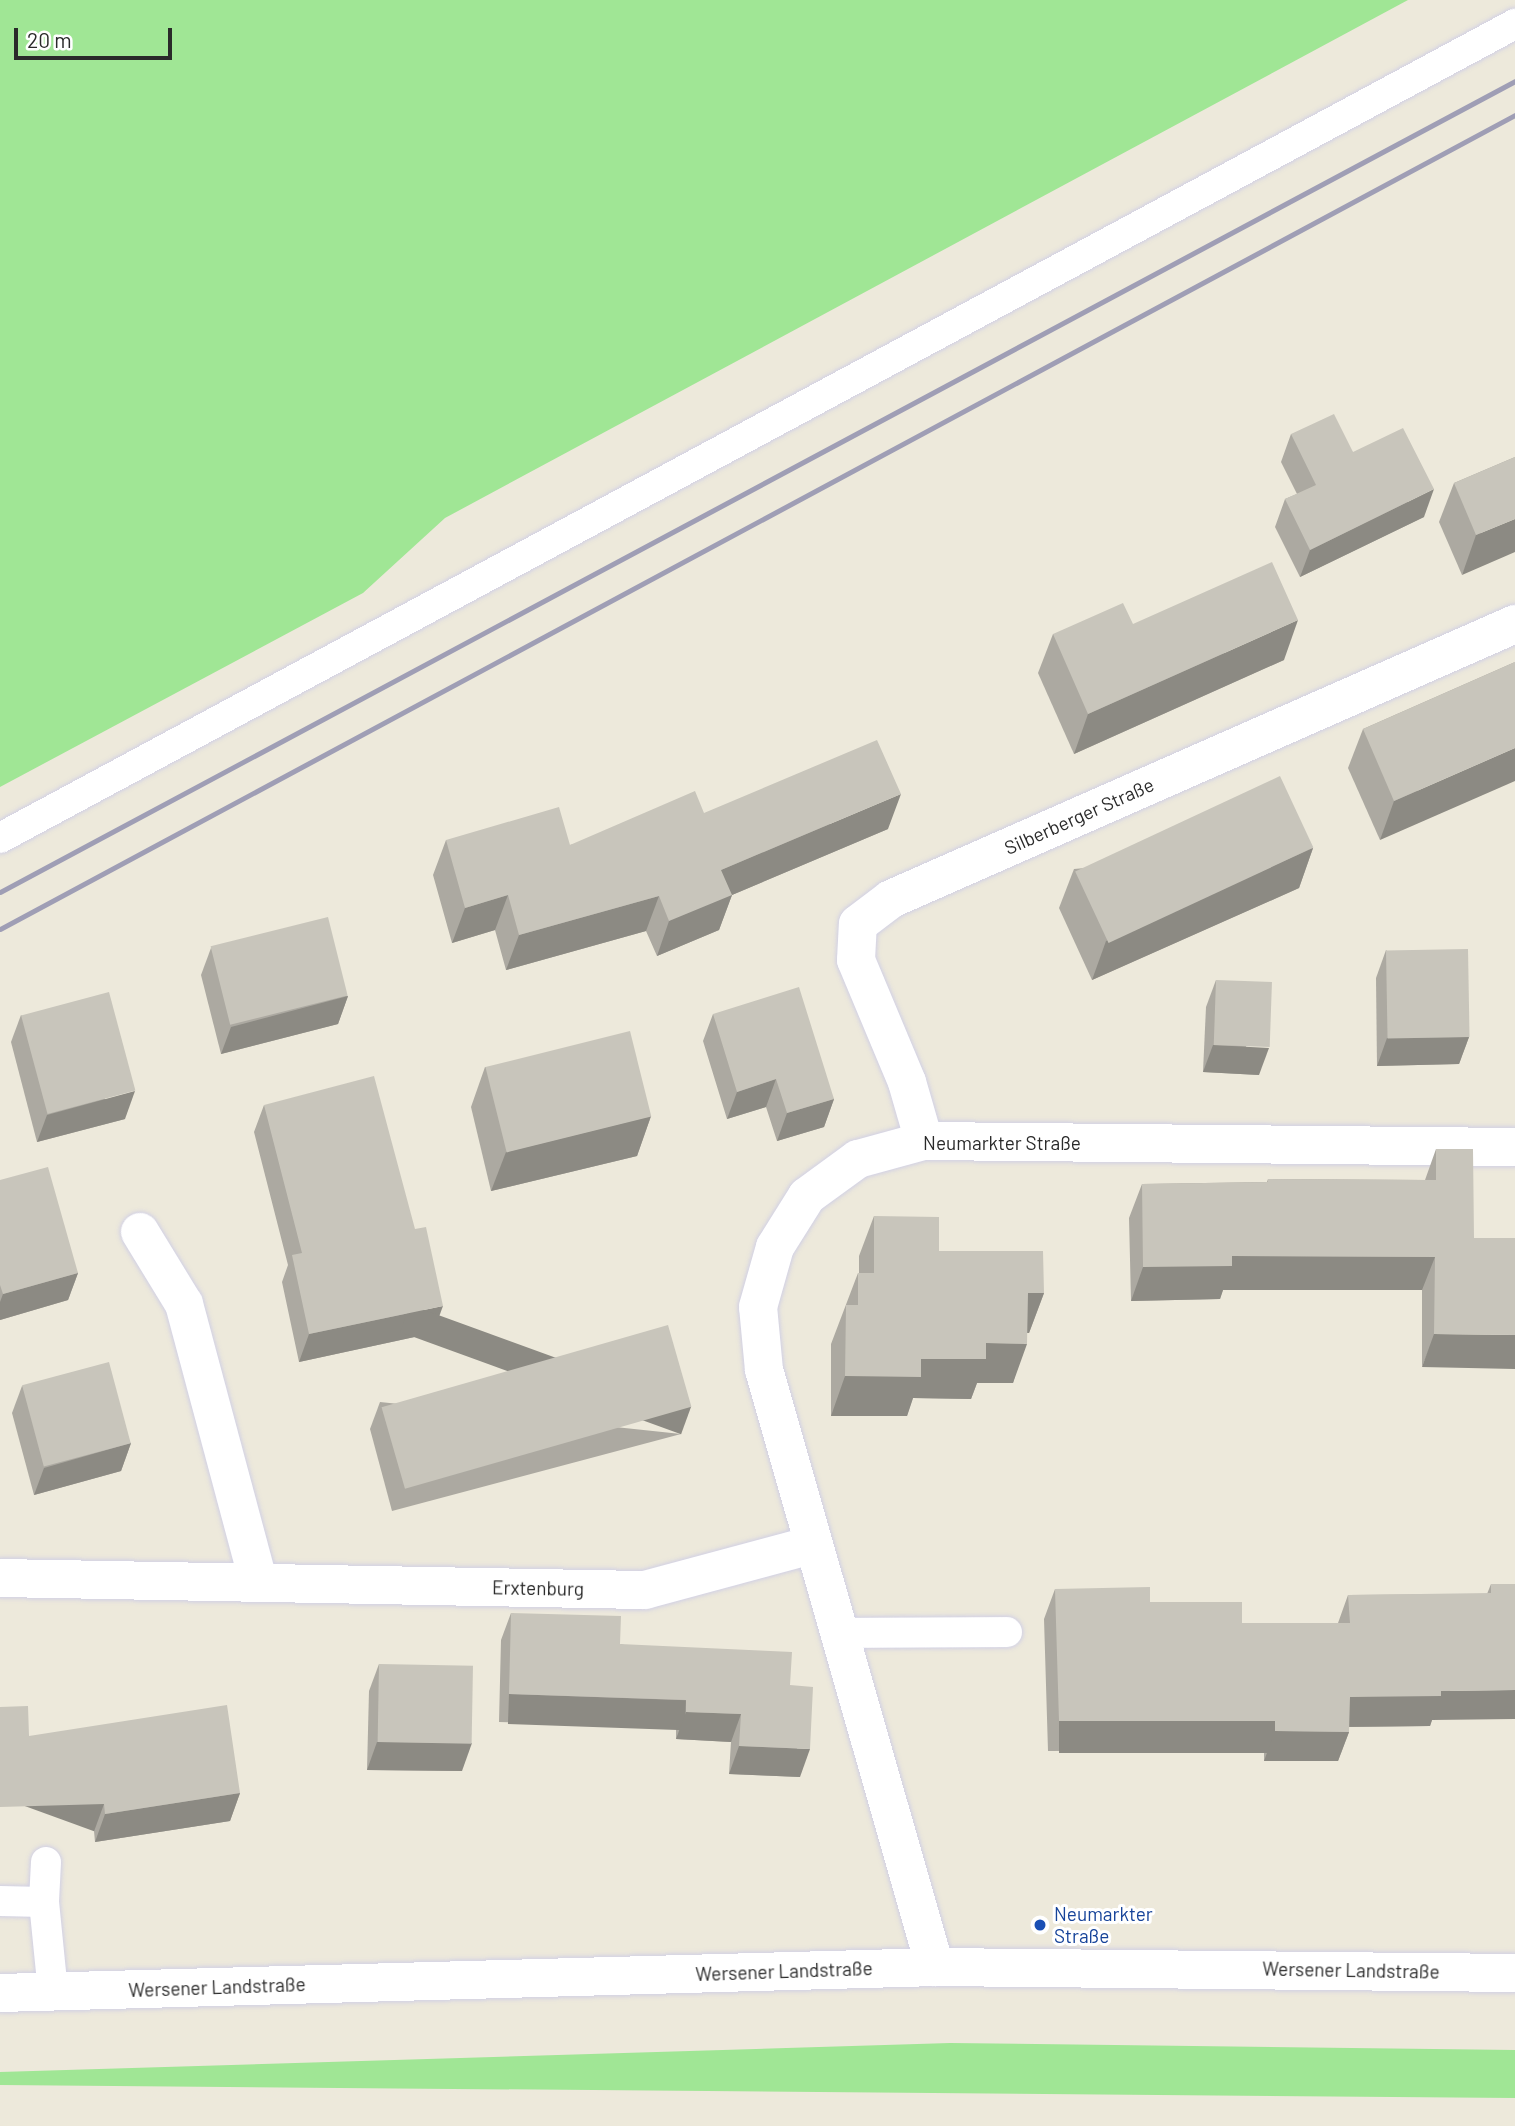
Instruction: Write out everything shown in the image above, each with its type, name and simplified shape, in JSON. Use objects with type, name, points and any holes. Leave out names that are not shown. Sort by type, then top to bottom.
[{"type":"street","name":"Silberberger Straße","points":[[924,1141],[906,1082],[856,960],[858,924],[891,899],[1515,624]]},
{"type":"street","name":"Neumarkter Straße","points":[[935,1967],[764,1370],[758,1307],[775,1247],[807,1196],[858,1159],[924,1141],[1515,1147]]},
{"type":"street","points":[[140,1232],[184,1304],[258,1581]]},
{"type":"street","name":"Erxtenburg","points":[[0,1578],[645,1590],[813,1545]]},
{"type":"street","name":"Wersener Landstraße","points":[[0,1993],[935,1967],[1515,1973]]},
{"type":"lane","points":[[0,838],[1515,24]]},
{"type":"lane","points":[[839,1633],[1007,1632]]},
{"type":"lane","points":[[46,1862],[44,1902],[53,1992]]},
{"type":"lane","points":[[0,1901],[44,1902]]},
{"type":"green space","points":[[0,0],[1408,0],[445,518],[363,593],[0,787]]},
{"type":"green space","points":[[950,2043],[1515,2050],[1515,2098],[0,2085],[0,2072]]},
{"type":"building","points":[[1334,414],[1353,452],[1403,428],[1434,489],[1310,550],[1285,499],[1316,485],[1291,434]]},
{"type":"building","points":[[1515,457],[1515,519],[1476,535],[1454,483]]},
{"type":"building","points":[[1272,562],[1298,620],[1088,714],[1053,634],[1123,603],[1133,624]]},
{"type":"building","points":[[1515,662],[1515,748],[1394,801],[1363,729]]},
{"type":"building","points":[[877,740],[901,794],[721,870],[732,895],[669,921],[659,896],[519,935],[508,895],[465,908],[446,840],[559,807],[570,845],[695,791],[704,813]]},
{"type":"building","points":[[1280,776],[1313,848],[1109,943],[1075,872]]},
{"type":"building","points":[[328,917],[348,996],[230,1025],[211,946]]},
{"type":"building","points":[[1468,949],[1470,1037],[1388,1038],[1386,950]]},
{"type":"building","points":[[1216,980],[1272,982],[1270,1047],[1214,1045]]},
{"type":"building","points":[[799,987],[834,1099],[787,1113],[776,1079],[737,1092],[713,1014]]},
{"type":"building","points":[[109,992],[135,1091],[48,1114],[21,1016]]},
{"type":"building","points":[[630,1031],[651,1116],[507,1152],[485,1067]]},
{"type":"building","points":[[374,1076],[415,1229],[426,1227],[443,1306],[309,1334],[292,1255],[302,1253],[264,1105]]},
{"type":"building","points":[[1436,1149],[1473,1149],[1474,1238],[1515,1238],[1515,1335],[1434,1334],[1435,1257],[1232,1256],[1232,1266],[1143,1267],[1142,1184],[1268,1182],[1268,1179],[1436,1180]]},
{"type":"building","points":[[48,1167],[78,1273],[3,1294],[0,1285],[0,1180]]},
{"type":"building","points":[[874,1216],[939,1217],[939,1251],[1043,1251],[1044,1293],[1028,1293],[1027,1344],[986,1343],[986,1359],[921,1359],[921,1377],[845,1376],[846,1305],[858,1305],[858,1273],[874,1273]]},
{"type":"building","points":[[668,1325],[691,1407],[405,1489],[382,1407]]},
{"type":"building","points":[[109,1362],[131,1443],[44,1466],[22,1385]]},
{"type":"building","points":[[1491,1584],[1515,1584],[1515,1690],[1441,1691],[1441,1696],[1350,1697],[1349,1732],[1275,1731],[1275,1721],[1059,1721],[1055,1589],[1150,1587],[1150,1602],[1242,1602],[1242,1623],[1350,1623],[1348,1595],[1491,1593]]},
{"type":"building","points":[[511,1613],[621,1616],[620,1644],[792,1652],[790,1685],[813,1687],[810,1749],[739,1746],[741,1714],[686,1712],[686,1700],[509,1694]]},
{"type":"building","points":[[379,1664],[473,1666],[472,1744],[378,1742]]},
{"type":"building","points":[[227,1705],[240,1793],[105,1814],[104,1804],[0,1807],[0,1707],[28,1706],[29,1736]]},
{"type":"railway","points":[[0,892],[1515,81]]},
{"type":"railway","points":[[0,929],[1515,115]]},
{"type":"place","name":"Neumarkter Straße","points":[[1040,1925]]}]
